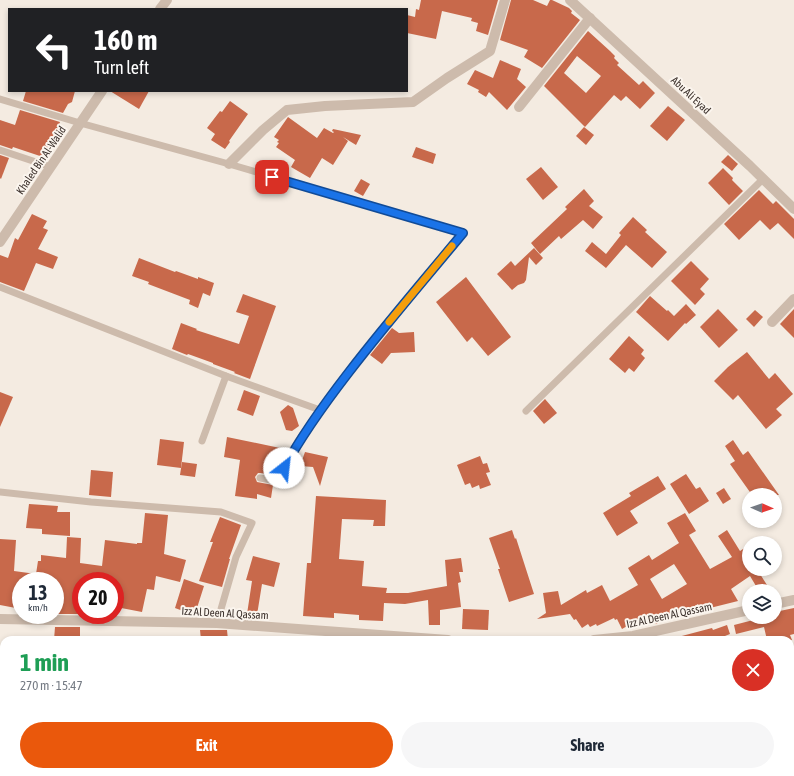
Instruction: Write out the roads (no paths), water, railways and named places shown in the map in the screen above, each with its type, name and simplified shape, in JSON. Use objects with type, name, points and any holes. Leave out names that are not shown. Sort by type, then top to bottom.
[{"type":"street","points":[[161,8],[167,0]]},
{"type":"street","points":[[229,164],[287,110],[324,106],[413,102],[447,78],[490,51],[505,0]]},
{"type":"street","name":"Abu Ali Eyad","points":[[570,0],[794,209]]},
{"type":"street","points":[[519,107],[590,18]]},
{"type":"street","name":"Khaled Bin Al-Walid","points":[[0,242],[101,92]]},
{"type":"street","points":[[772,322],[794,299]]},
{"type":"street","points":[[782,603],[794,600]]},
{"type":"street","name":"Izz Al Deen Al Qassam","points":[[642,636],[742,612]]},
{"type":"street","name":"Izz Al Deen Al Qassam","points":[[0,619],[217,623],[375,636]]},
{"type":"lane","points":[[0,99],[22,104],[80,123],[229,164],[463,233],[374,339],[320,410],[298,441],[277,481],[260,478]]},
{"type":"lane","points":[[0,150],[51,167]]},
{"type":"lane","points":[[526,411],[763,179]]},
{"type":"lane","points":[[0,287],[226,376],[320,410]]},
{"type":"lane","points":[[202,441],[226,376]]},
{"type":"lane","points":[[0,492],[91,502],[221,512],[252,523],[236,557],[217,623]]}]
